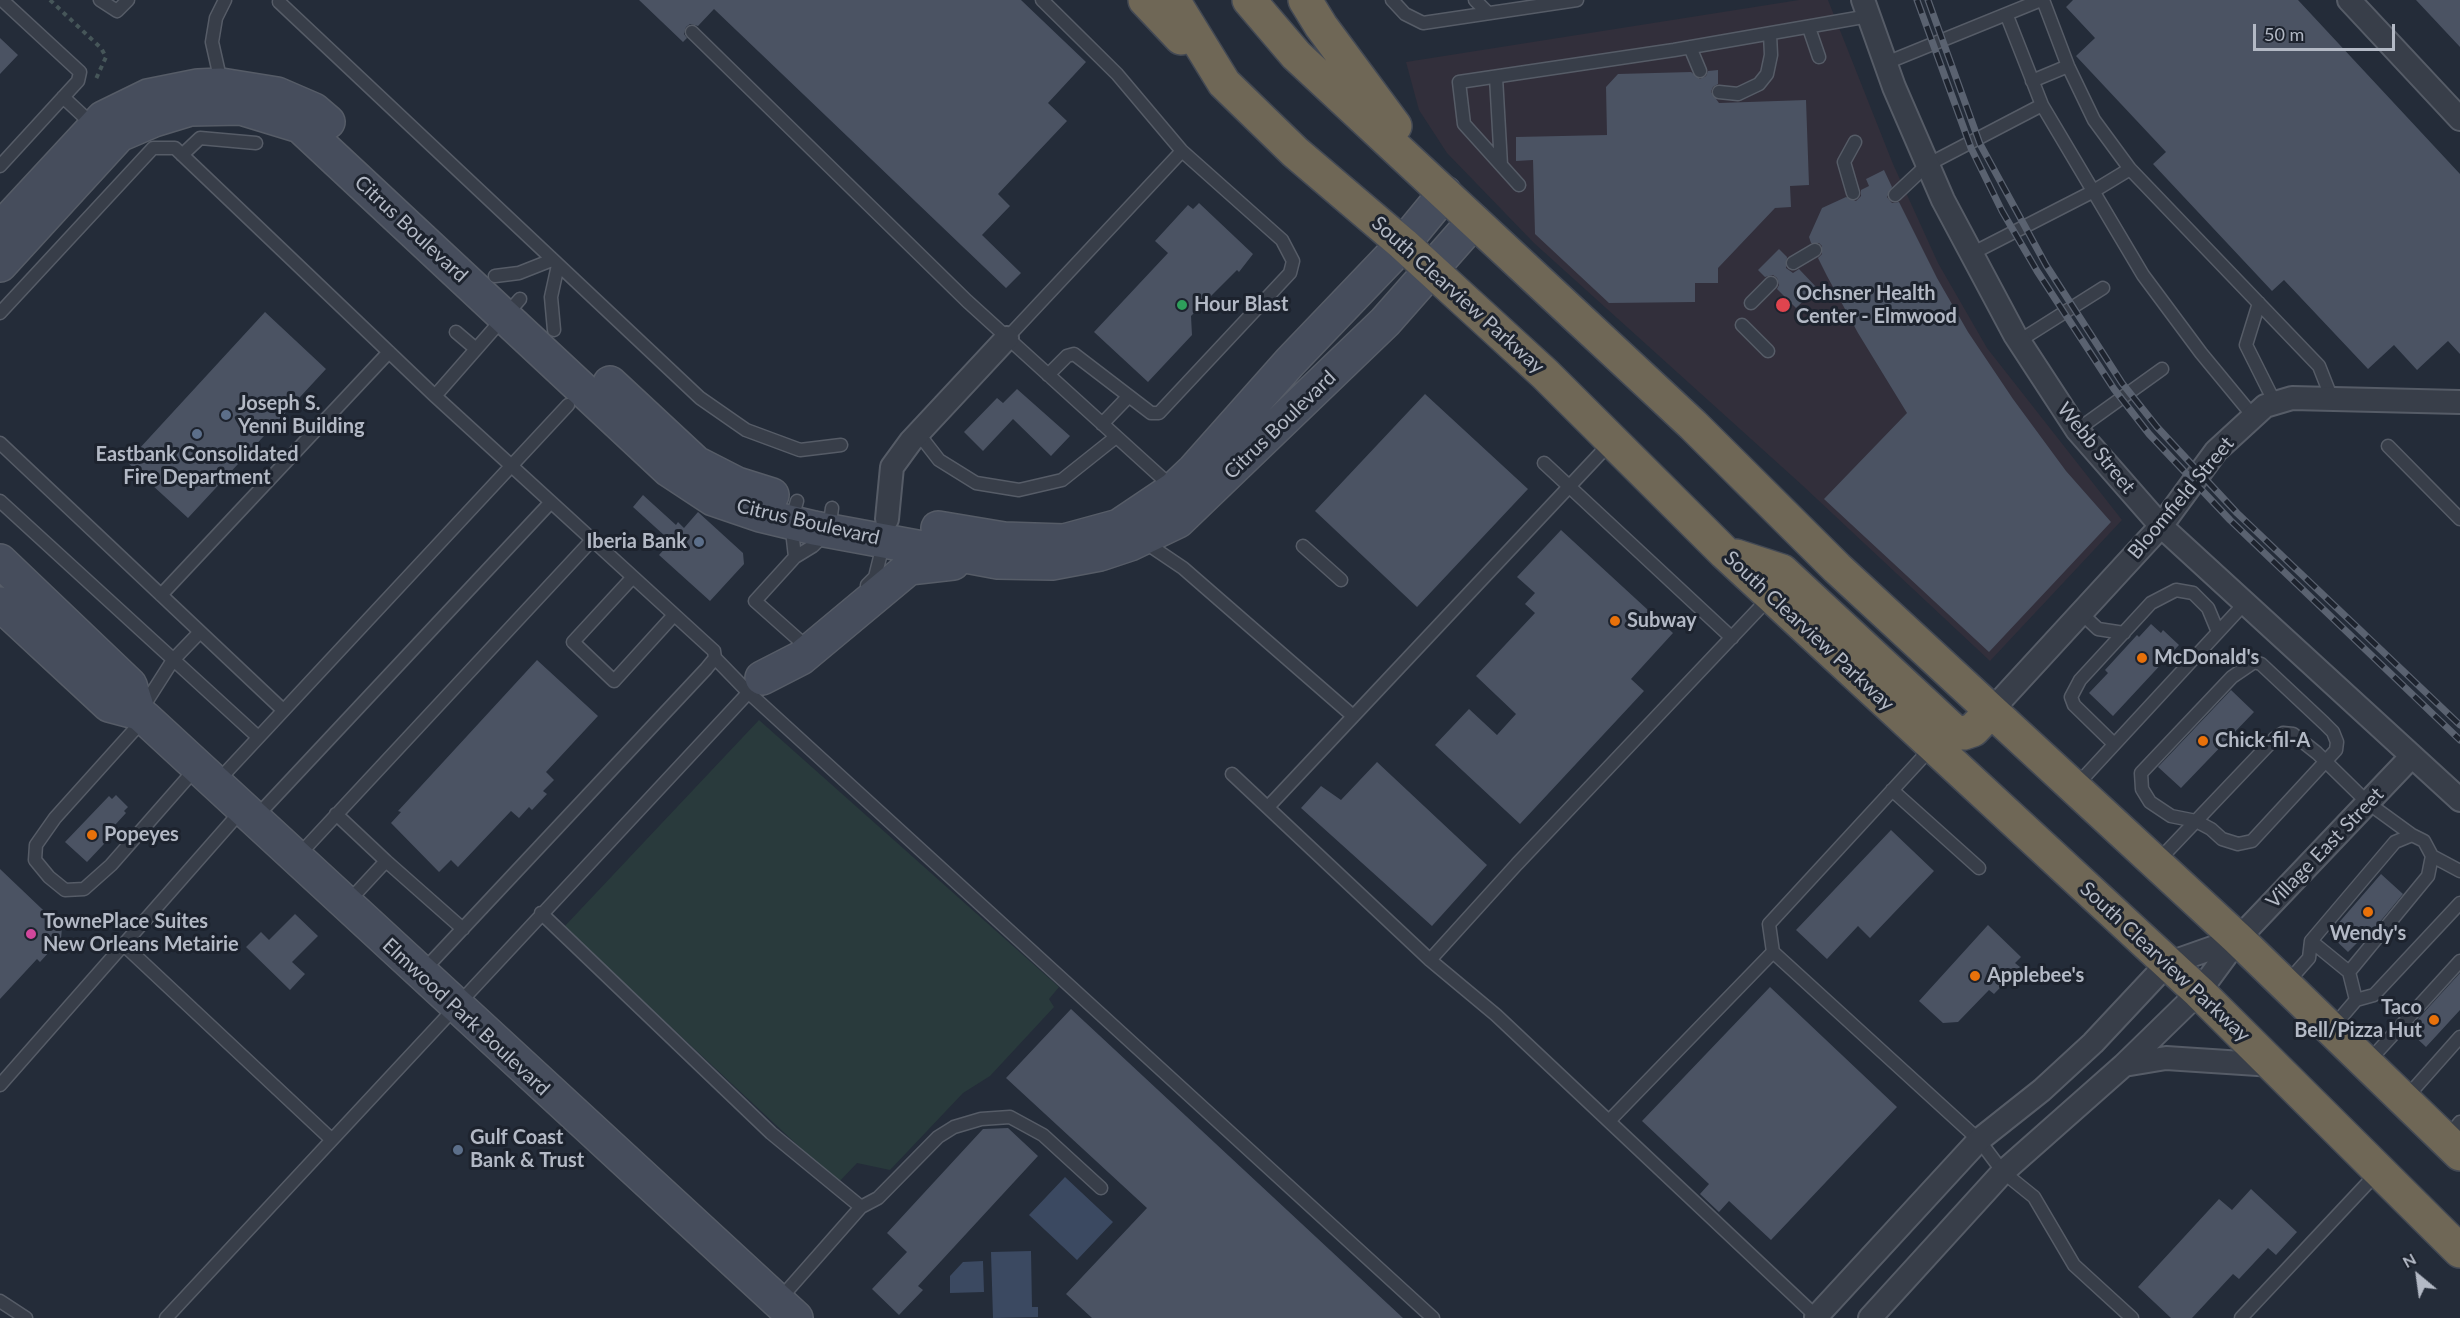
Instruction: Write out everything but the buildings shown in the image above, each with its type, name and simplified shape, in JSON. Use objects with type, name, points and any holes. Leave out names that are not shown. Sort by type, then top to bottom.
[{"type":"highway","points":[[1145,0],[1224,83]]},
{"type":"highway","name":"South Clearview Parkway","points":[[1173,0],[1224,83],[1295,152],[1403,244],[1545,374],[1725,553],[2199,992],[2460,1251]]},
{"type":"highway","points":[[1249,0],[1296,55],[1693,425],[1837,568],[2157,863],[2404,1100],[2455,1139]]},
{"type":"highway","points":[[1305,0],[1321,26],[1445,193]]},
{"type":"highway","points":[[1725,553],[1782,571],[1955,732],[1964,733],[1973,730],[1991,711]]},
{"type":"street","points":[[2349,0],[2460,119]]},
{"type":"street","name":"Webb Street","points":[[1866,8],[1942,200],[2019,341],[2077,430],[2161,526],[2460,800]]},
{"type":"street","name":"Citrus Boulevard","points":[[0,229],[103,118],[148,96],[198,86],[241,108],[300,126],[513,308],[669,470],[713,499],[760,515],[794,512]]},
{"type":"street","name":"Citrus Boulevard","points":[[0,265],[119,135],[154,120],[222,97],[277,94],[314,110],[495,276],[513,308],[554,330],[696,463],[794,512],[885,529],[1004,539],[1064,541],[1119,526],[1174,489],[1194,470],[1290,362],[1403,244],[1445,193]]},
{"type":"street","name":"Citrus Boulevard","points":[[885,529],[984,560],[1052,563],[1100,554],[1141,539],[1178,521],[1385,322],[1474,222]]},
{"type":"street","points":[[885,529],[892,467],[918,433],[1007,338]]},
{"type":"street","name":"Bloomfield Street","points":[[1991,711],[2161,526],[2216,450],[2265,406],[2292,398],[2460,402]]},
{"type":"street","points":[[755,685],[801,658],[909,568],[984,560]]},
{"type":"street","name":"Elmwood Park Boulevard","points":[[0,561],[130,685],[142,715],[206,776],[787,1310]]},
{"type":"street","points":[[0,604],[109,705],[142,715]]},
{"type":"street","name":"Village East Street","points":[[1870,1318],[2003,1172],[2124,1065],[2199,992],[2238,939],[2412,756]]},
{"type":"street","points":[[1817,1317],[1979,1140],[2042,1090],[2093,1043],[2167,964],[2238,939]]},
{"type":"street","points":[[2124,1065],[2166,1058],[2273,1065]]},
{"type":"lane","points":[[0,166],[78,81],[80,72],[2,0]]},
{"type":"lane","points":[[100,0],[117,11],[128,0]]},
{"type":"lane","points":[[222,97],[212,42],[216,18],[225,0]]},
{"type":"lane","points":[[1042,0],[1117,74],[1182,151],[1282,240],[1293,261],[1290,273],[1159,413],[1151,413],[1074,354],[1067,356],[1048,375]]},
{"type":"lane","points":[[1392,0],[1406,14],[1423,23],[1577,0]]},
{"type":"lane","points":[[1475,0],[1488,13]]},
{"type":"lane","points":[[1886,63],[2042,0],[2067,66],[2094,120],[2130,169],[2319,366],[2332,399]]},
{"type":"lane","points":[[279,2],[700,398],[746,430],[800,450],[841,445]]},
{"type":"lane","points":[[1520,185],[1464,124],[1459,82],[1809,28],[1866,8]]},
{"type":"lane","points":[[2007,16],[2042,105],[2143,275],[2201,354],[2253,416]]},
{"type":"lane","points":[[1809,28],[1819,57]]},
{"type":"lane","points":[[692,32],[1007,338],[1174,489]]},
{"type":"lane","points":[[1719,92],[1738,94],[1759,84],[1767,74],[1771,55],[1770,34]]},
{"type":"lane","points":[[1690,47],[1700,71]]},
{"type":"lane","points":[[2032,81],[2067,66]]},
{"type":"lane","points":[[1496,77],[1501,165]]},
{"type":"lane","points":[[63,98],[95,127]]},
{"type":"lane","points":[[1895,195],[1928,165],[2042,105]]},
{"type":"lane","points":[[182,155],[200,138],[256,142]]},
{"type":"lane","points":[[1854,193],[1844,162],[1855,142]]},
{"type":"lane","points":[[0,313],[153,148],[175,148],[435,396],[714,651],[715,658],[755,685],[1433,1318]]},
{"type":"lane","points":[[1007,338],[1182,151]]},
{"type":"lane","points":[[1971,254],[2092,192],[2130,169]]},
{"type":"lane","points":[[1793,263],[1815,250]]},
{"type":"lane","points":[[495,276],[519,273],[555,262]]},
{"type":"lane","points":[[554,330],[550,297],[555,262]]},
{"type":"lane","points":[[1751,303],[1771,283]]},
{"type":"lane","points":[[2019,341],[2103,288]]},
{"type":"lane","points":[[2259,303],[2246,345],[2275,403]]},
{"type":"lane","points":[[435,396],[513,308]]},
{"type":"lane","points":[[1742,325],[1768,351]]},
{"type":"lane","points":[[456,332],[476,349]]},
{"type":"lane","points":[[161,595],[389,352]]},
{"type":"lane","points":[[2077,430],[2163,369]]},
{"type":"lane","points":[[1102,424],[1128,397]]},
{"type":"lane","points":[[200,632],[174,660],[142,715],[55,818],[36,845],[35,860],[49,877],[65,890],[84,890],[206,776],[258,737],[568,405]]},
{"type":"lane","points":[[918,433],[939,460],[976,483],[1019,490],[1062,480],[1116,437]]},
{"type":"lane","points":[[1268,807],[1613,441]]},
{"type":"lane","points":[[0,442],[282,710]]},
{"type":"lane","points":[[2388,446],[2460,519]]},
{"type":"lane","points":[[1544,463],[1732,638]]},
{"type":"lane","points":[[0,501],[258,737]]},
{"type":"lane","points":[[0,1085],[125,946],[248,815],[551,502]]},
{"type":"lane","points":[[794,512],[795,556]]},
{"type":"lane","points":[[166,1318],[755,685],[804,638],[754,601],[795,556],[813,546],[831,519]]},
{"type":"lane","points":[[831,616],[875,577],[885,529]]},
{"type":"lane","points":[[1141,539],[1183,568],[1353,716]]},
{"type":"lane","points":[[295,859],[592,540]]},
{"type":"lane","points":[[1303,546],[1341,580]]},
{"type":"lane","points":[[633,577],[573,642],[614,681],[674,615]]},
{"type":"lane","points":[[2114,744],[2074,705],[2071,697],[2080,680],[2156,598],[2176,590],[2193,593],[2201,599],[2214,618],[2218,632]]},
{"type":"lane","points":[[1430,960],[1517,864],[1772,596]]},
{"type":"lane","points":[[2074,788],[2245,603]]},
{"type":"lane","points":[[2081,613],[2098,629],[2104,654]]},
{"type":"lane","points":[[2098,629],[2124,633]]},
{"type":"lane","points":[[420,974],[715,658]]},
{"type":"lane","points":[[2254,662],[2261,664],[2333,732],[2337,742],[2336,750],[2325,762],[2252,841],[2238,844],[2222,839],[2211,829],[2196,821],[2171,816],[2150,802],[2142,789],[2141,774],[2232,678],[2254,662]]},
{"type":"lane","points":[[2157,863],[2275,738],[2283,733],[2293,734],[2368,803],[2412,836],[2424,841],[2432,856],[2460,871]]},
{"type":"lane","points":[[1933,746],[1769,924],[1773,952],[1979,1140],[2003,1172],[2034,1197],[2074,1266],[2132,1318]]},
{"type":"lane","points":[[1232,774],[1430,960],[1496,1015],[1817,1317]]},
{"type":"lane","points":[[1892,790],[1979,868]]},
{"type":"lane","points":[[336,814],[463,929]]},
{"type":"lane","points":[[2285,984],[2309,958],[2311,941],[2395,842],[2412,836]]},
{"type":"lane","points":[[2349,972],[2428,876],[2432,856]]},
{"type":"lane","points":[[345,905],[386,861]]},
{"type":"lane","points":[[2331,1029],[2356,1000],[2374,995],[2460,903]]},
{"type":"lane","points":[[542,913],[771,1133],[861,1207]]},
{"type":"lane","points":[[2311,941],[2349,972],[2356,1000]]},
{"type":"lane","points":[[125,946],[331,1140]]},
{"type":"lane","points":[[1609,1121],[1773,952]]},
{"type":"lane","points":[[2367,1064],[2460,961]]},
{"type":"lane","points":[[2404,1100],[2460,1037]]},
{"type":"lane","points":[[787,1310],[861,1207],[879,1198],[938,1137],[954,1127],[981,1119],[1010,1117],[1043,1135],[1101,1188]]},
{"type":"lane","points":[[2241,1318],[2378,1172]]},
{"type":"lane","points":[[0,1301],[26,1318]]},
{"type":"path","points":[[50,0],[101,48]]},
{"type":"shaded area","name":"Ochsner Health Center - Elmwood","points":[[1799,0],[1828,0],[1893,164],[1938,263],[1987,348],[2122,520],[1990,661],[1802,485],[1534,243],[1447,153],[1419,110],[1406,62]]},
{"type":"shaded area","points":[[759,720],[1059,987],[1049,999],[1054,1007],[990,1076],[963,1093],[890,1170],[857,1163],[838,1183],[564,927]]},
{"type":"water","points":[[1065,1177],[1113,1222],[1077,1260],[1029,1215]]},
{"type":"water","points":[[1031,1251],[1032,1307],[1038,1307],[1038,1317],[993,1318],[991,1252]]},
{"type":"water","points":[[983,1261],[984,1292],[950,1293],[950,1276],[963,1262]]},
{"type":"railway","points":[[1917,0],[1971,148],[2002,211],[2037,271],[2114,389],[2149,434],[2230,520],[2460,740]]},
{"type":"railway","points":[[1928,0],[1980,144],[2046,265],[2122,383],[2157,427],[2237,513],[2460,725]]},
{"type":"place","name":"Hour Blast","points":[[1182,305]]},
{"type":"place","name":"Ochsner Health Center - Elmwood","points":[[1783,305]]},
{"type":"place","name":"Joseph S. Yenni Building","points":[[226,415]]},
{"type":"place","name":"Eastbank Consolidated Fire Department","points":[[197,434]]},
{"type":"place","name":"Iberia Bank","points":[[699,542]]},
{"type":"place","name":"Subway","points":[[1615,621]]},
{"type":"place","name":"McDonald's","points":[[2142,658]]},
{"type":"place","name":"Chick-fil-A","points":[[2203,741]]},
{"type":"place","name":"Popeyes","points":[[92,835]]},
{"type":"place","name":"Wendy's","points":[[2368,912]]},
{"type":"place","name":"TownePlace Suites New Orleans Metairie","points":[[31,934]]},
{"type":"place","name":"Applebee's","points":[[1975,976]]},
{"type":"place","name":"Taco Bell/Pizza Hut","points":[[2434,1020]]},
{"type":"place","name":"Gulf Coast Bank & Trust","points":[[458,1150]]}]
